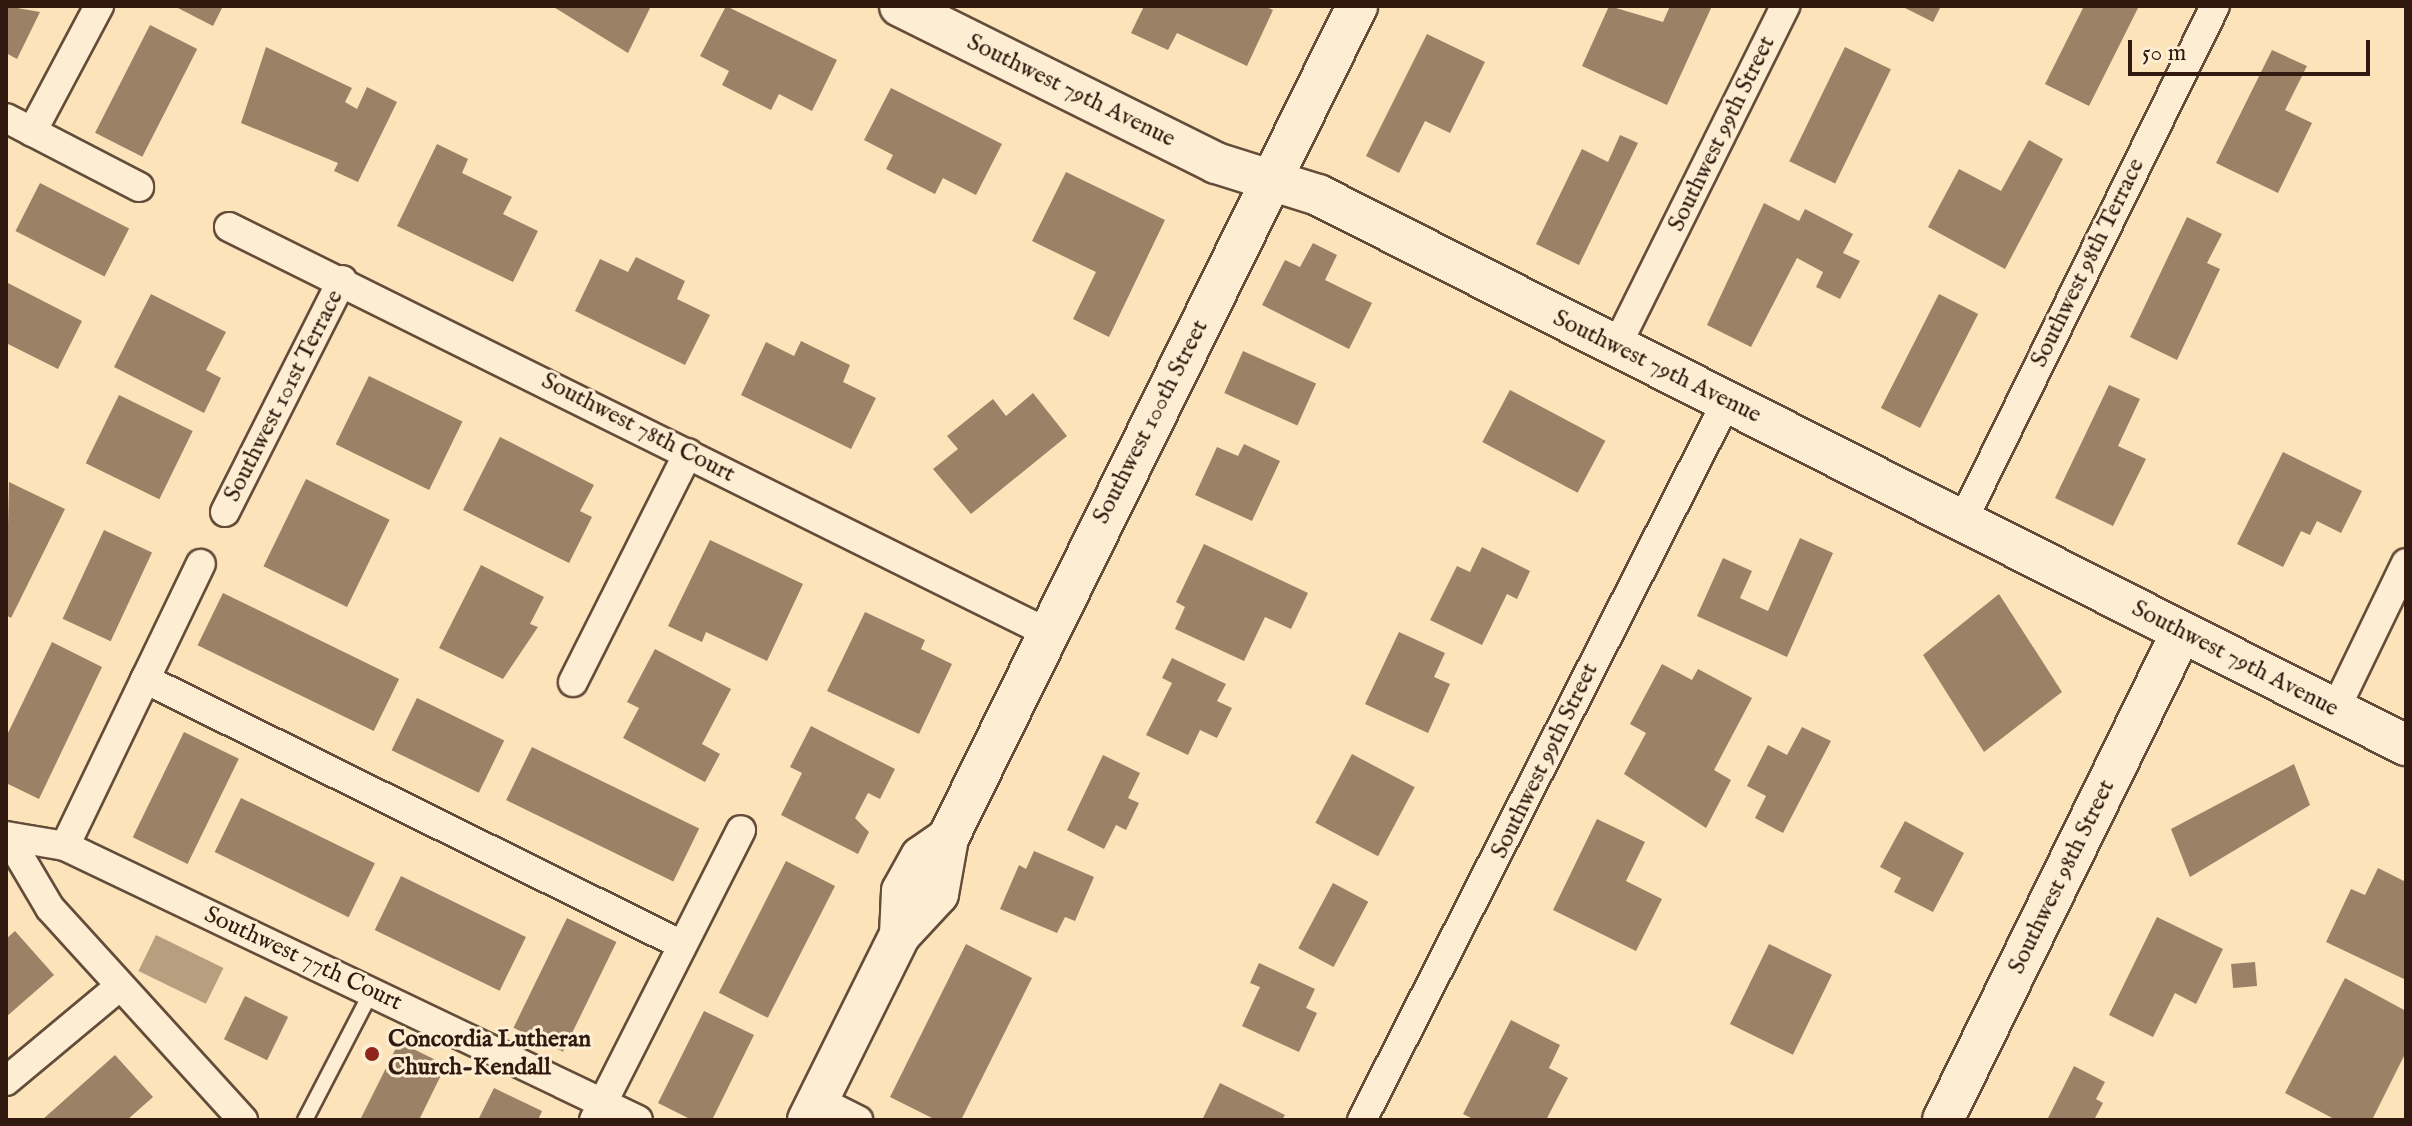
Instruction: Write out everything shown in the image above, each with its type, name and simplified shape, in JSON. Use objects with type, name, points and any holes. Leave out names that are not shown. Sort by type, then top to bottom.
[{"type":"street","points":[[32,132],[99,6]]},
{"type":"street","name":"Southwest 79th Avenue","points":[[900,6],[1216,163],[1318,195],[2406,745]]},
{"type":"street","name":"Southwest 100th Street","points":[[813,1110],[900,935],[938,894],[948,838],[1046,632],[1357,6]]},
{"type":"street","name":"Southwest 99th Street","points":[[1616,347],[1785,6]]},
{"type":"street","name":"Southwest 98th Terrace","points":[[1963,520],[2215,6]]},
{"type":"street","points":[[6,118],[139,187]]},
{"type":"street","name":"Southwest 78th Court","points":[[229,227],[342,280],[1046,632]]},
{"type":"street","name":"Southwest 101st Terrace","points":[[225,512],[342,280]]},
{"type":"street","name":"Southwest 99th Street","points":[[1362,1120],[1727,401]]},
{"type":"street","points":[[573,682],[688,453]]},
{"type":"street","points":[[2335,710],[2406,563]]},
{"type":"street","points":[[65,846],[201,564]]},
{"type":"street","name":"Southwest 98th Street","points":[[1943,1120],[2181,633]]},
{"type":"street","points":[[145,679],[682,945]]},
{"type":"street","points":[[598,1111],[741,830]]},
{"type":"street","points":[[7,836],[50,908],[243,1120]]},
{"type":"street","name":"Southwest 77th Court","points":[[7,836],[65,846],[372,991],[598,1111],[638,1120]]},
{"type":"street","points":[[6,1081],[120,986]]},
{"type":"street","points":[[813,1110],[858,1120]]},
{"type":"lane","points":[[305,1120],[372,991]]},
{"type":"shaded area","points":[[156,935],[223,968],[206,1004],[138,971]]},
{"type":"building","points":[[6,6],[40,12],[17,59],[6,53]]},
{"type":"building","points":[[174,6],[223,6],[213,26]]},
{"type":"building","points":[[552,6],[651,6],[628,53]]},
{"type":"building","points":[[726,6],[837,60],[812,111],[779,94],[771,110],[722,85],[729,71],[700,56]]},
{"type":"building","points":[[1144,6],[1264,6],[1273,10],[1247,66],[1177,33],[1168,50],[1131,33]]},
{"type":"building","points":[[1609,6],[1663,22],[1670,6],[1712,6],[1667,105],[1582,66]]},
{"type":"building","points":[[1901,6],[1941,6],[1933,22]]},
{"type":"building","points":[[2084,6],[2139,6],[2089,106],[2045,84]]},
{"type":"building","points":[[150,25],[197,49],[142,157],[95,133]]},
{"type":"building","points":[[1427,34],[1485,62],[1450,133],[1425,121],[1399,173],[1366,156]]},
{"type":"building","points":[[266,47],[352,88],[345,102],[357,109],[367,87],[397,102],[358,182],[334,171],[338,163],[241,123]]},
{"type":"building","points":[[1845,47],[1891,69],[1835,184],[1789,161]]},
{"type":"building","points":[[2272,50],[2307,66],[2285,110],[2312,123],[2278,193],[2216,163]]},
{"type":"building","points":[[891,88],[1002,144],[976,195],[943,178],[935,194],[886,169],[893,155],[864,140]]},
{"type":"building","points":[[1620,135],[1638,143],[1579,265],[1536,244],[1582,149],[1608,162]]},
{"type":"building","points":[[2029,140],[2063,159],[2005,269],[1928,227],[1959,169],[2001,191]]},
{"type":"building","points":[[437,144],[468,159],[462,173],[512,197],[503,214],[538,231],[513,282],[397,226]]},
{"type":"building","points":[[1066,172],[1165,220],[1109,337],[1073,319],[1096,272],[1032,241]]},
{"type":"building","points":[[40,183],[129,228],[105,277],[15,231]]},
{"type":"building","points":[[1764,203],[1799,221],[1805,209],[1853,234],[1843,253],[1860,261],[1840,299],[1816,287],[1823,272],[1797,258],[1751,347],[1707,325]]},
{"type":"building","points":[[2187,217],[2222,234],[2207,263],[2220,269],[2177,360],[2130,337]]},
{"type":"building","points":[[1313,243],[1337,255],[1325,280],[1372,303],[1349,349],[1262,305],[1285,260],[1300,267]]},
{"type":"building","points":[[636,257],[685,281],[677,299],[710,315],[685,365],[575,311],[600,259],[628,272]]},
{"type":"building","points":[[6,282],[82,321],[58,369],[6,343]]},
{"type":"building","points":[[151,294],[226,332],[206,370],[221,378],[204,413],[114,367]]},
{"type":"building","points":[[1939,294],[1978,314],[1920,428],[1881,408]]},
{"type":"building","points":[[801,341],[850,365],[843,382],[876,398],[851,449],[741,395],[766,342],[794,356]]},
{"type":"building","points":[[1243,351],[1316,384],[1297,426],[1224,393]]},
{"type":"building","points":[[369,376],[462,422],[429,490],[336,444]]},
{"type":"building","points":[[2109,385],[2140,399],[2118,446],[2146,459],[2113,526],[2055,498]]},
{"type":"building","points":[[1510,390],[1605,441],[1578,493],[1482,442]]},
{"type":"building","points":[[1033,393],[1067,436],[971,514],[933,469],[958,449],[947,436],[993,399],[1006,416]]},
{"type":"building","points":[[119,395],[193,431],[159,499],[86,463]]},
{"type":"building","points":[[500,437],[594,485],[580,511],[592,517],[569,563],[463,510]]},
{"type":"building","points":[[1244,444],[1280,461],[1252,521],[1195,495],[1217,447],[1238,456]]},
{"type":"building","points":[[2283,452],[2362,491],[2341,533],[2317,521],[2310,535],[2301,531],[2283,567],[2237,544]]},
{"type":"building","points":[[306,479],[390,520],[347,607],[263,566]]},
{"type":"building","points":[[9,482],[65,509],[11,618],[6,615]]},
{"type":"building","points":[[104,530],[152,552],[111,641],[63,619]]},
{"type":"building","points":[[1800,538],[1833,553],[1787,657],[1697,616],[1723,558],[1752,571],[1740,598],[1768,611]]},
{"type":"building","points":[[710,540],[803,584],[767,661],[706,632],[702,642],[668,626]]},
{"type":"building","points":[[1204,544],[1308,593],[1291,629],[1265,617],[1244,661],[1175,629],[1185,607],[1176,602]]},
{"type":"building","points":[[1482,547],[1530,571],[1517,599],[1507,594],[1482,645],[1430,620],[1457,566],[1470,572]]},
{"type":"building","points":[[481,565],[544,597],[530,624],[538,627],[503,679],[439,648]]},
{"type":"building","points":[[223,593],[399,679],[374,731],[198,645]]},
{"type":"building","points":[[1999,594],[2062,692],[1984,752],[1923,655]]},
{"type":"building","points":[[865,612],[925,640],[921,649],[952,664],[919,734],[827,691]]},
{"type":"building","points":[[1399,632],[1445,653],[1434,677],[1450,684],[1428,733],[1365,704]]},
{"type":"building","points":[[52,642],[102,667],[39,799],[6,783],[6,737]]},
{"type":"building","points":[[655,649],[731,689],[702,744],[720,754],[705,782],[623,738],[639,708],[627,702]]},
{"type":"building","points":[[1172,658],[1226,684],[1217,701],[1232,708],[1217,738],[1200,730],[1188,755],[1146,735],[1172,683],[1162,678]]},
{"type":"building","points":[[1662,664],[1692,680],[1698,669],[1752,698],[1714,770],[1731,780],[1706,828],[1624,774],[1646,733],[1630,724]]},
{"type":"building","points":[[417,698],[504,741],[479,793],[392,750]]},
{"type":"building","points":[[811,726],[895,769],[880,799],[868,793],[855,818],[869,832],[858,854],[781,815],[802,773],[790,767]]},
{"type":"building","points":[[1802,727],[1831,741],[1783,833],[1755,818],[1766,796],[1747,786],[1768,745],[1787,755]]},
{"type":"building","points":[[184,732],[239,759],[188,864],[133,837]]},
{"type":"building","points":[[532,747],[699,829],[673,882],[506,800]]},
{"type":"building","points":[[1352,754],[1415,787],[1378,856],[1315,823]]},
{"type":"building","points":[[1103,755],[1140,773],[1128,798],[1139,803],[1126,830],[1116,825],[1104,849],[1067,830]]},
{"type":"building","points":[[2294,764],[2310,805],[2190,877],[2171,829]]},
{"type":"building","points":[[241,798],[375,863],[349,917],[215,852]]},
{"type":"building","points":[[1597,819],[1645,842],[1626,881],[1662,899],[1636,951],[1553,910]]},
{"type":"building","points":[[1905,821],[1964,853],[1933,912],[1894,892],[1901,878],[1880,867]]},
{"type":"building","points":[[1034,851],[1094,877],[1075,921],[1065,917],[1057,933],[1000,909],[1019,865],[1026,869]]},
{"type":"building","points":[[786,861],[835,886],[768,1018],[719,993]]},
{"type":"building","points":[[2378,868],[2406,882],[2406,980],[2326,942],[2351,889],[2365,895]]},
{"type":"building","points":[[401,876],[526,937],[500,991],[375,930]]},
{"type":"building","points":[[1333,883],[1368,902],[1334,967],[1298,948]]},
{"type":"building","points":[[2157,917],[2223,949],[2196,1004],[2175,993],[2153,1037],[2109,1015]]},
{"type":"building","points":[[567,918],[616,942],[563,1052],[514,1028]]},
{"type":"building","points":[[15,931],[54,975],[6,1017],[6,939]]},
{"type":"building","points":[[966,944],[1032,978],[961,1120],[936,1120],[890,1097]]},
{"type":"building","points":[[1769,944],[1832,975],[1793,1055],[1730,1024]]},
{"type":"building","points":[[2255,962],[2257,986],[2233,988],[2231,964]]},
{"type":"building","points":[[1259,963],[1315,989],[1306,1008],[1317,1013],[1299,1052],[1242,1026],[1260,987],[1250,983]]},
{"type":"building","points":[[2345,978],[2406,1011],[2406,1052],[2372,1120],[2336,1120],[2285,1093]]},
{"type":"building","points":[[245,996],[288,1017],[267,1060],[224,1039]]},
{"type":"building","points":[[704,1011],[754,1035],[712,1120],[692,1120],[658,1103]]},
{"type":"building","points":[[1511,1020],[1560,1045],[1549,1068],[1568,1078],[1546,1120],[1475,1120],[1463,1114]]},
{"type":"building","points":[[399,1042],[446,1065],[419,1120],[360,1120]]},
{"type":"building","points":[[115,1055],[153,1097],[127,1120],[42,1120]]},
{"type":"building","points":[[2074,1066],[2105,1082],[2096,1099],[2103,1103],[2094,1120],[2047,1120]]},
{"type":"building","points":[[1220,1083],[1285,1115],[1282,1120],[1202,1120]]},
{"type":"building","points":[[494,1088],[542,1111],[538,1120],[478,1120]]},
{"type":"place","name":"Concordia Lutheran Church-Kendall","points":[[372,1054]]}]
